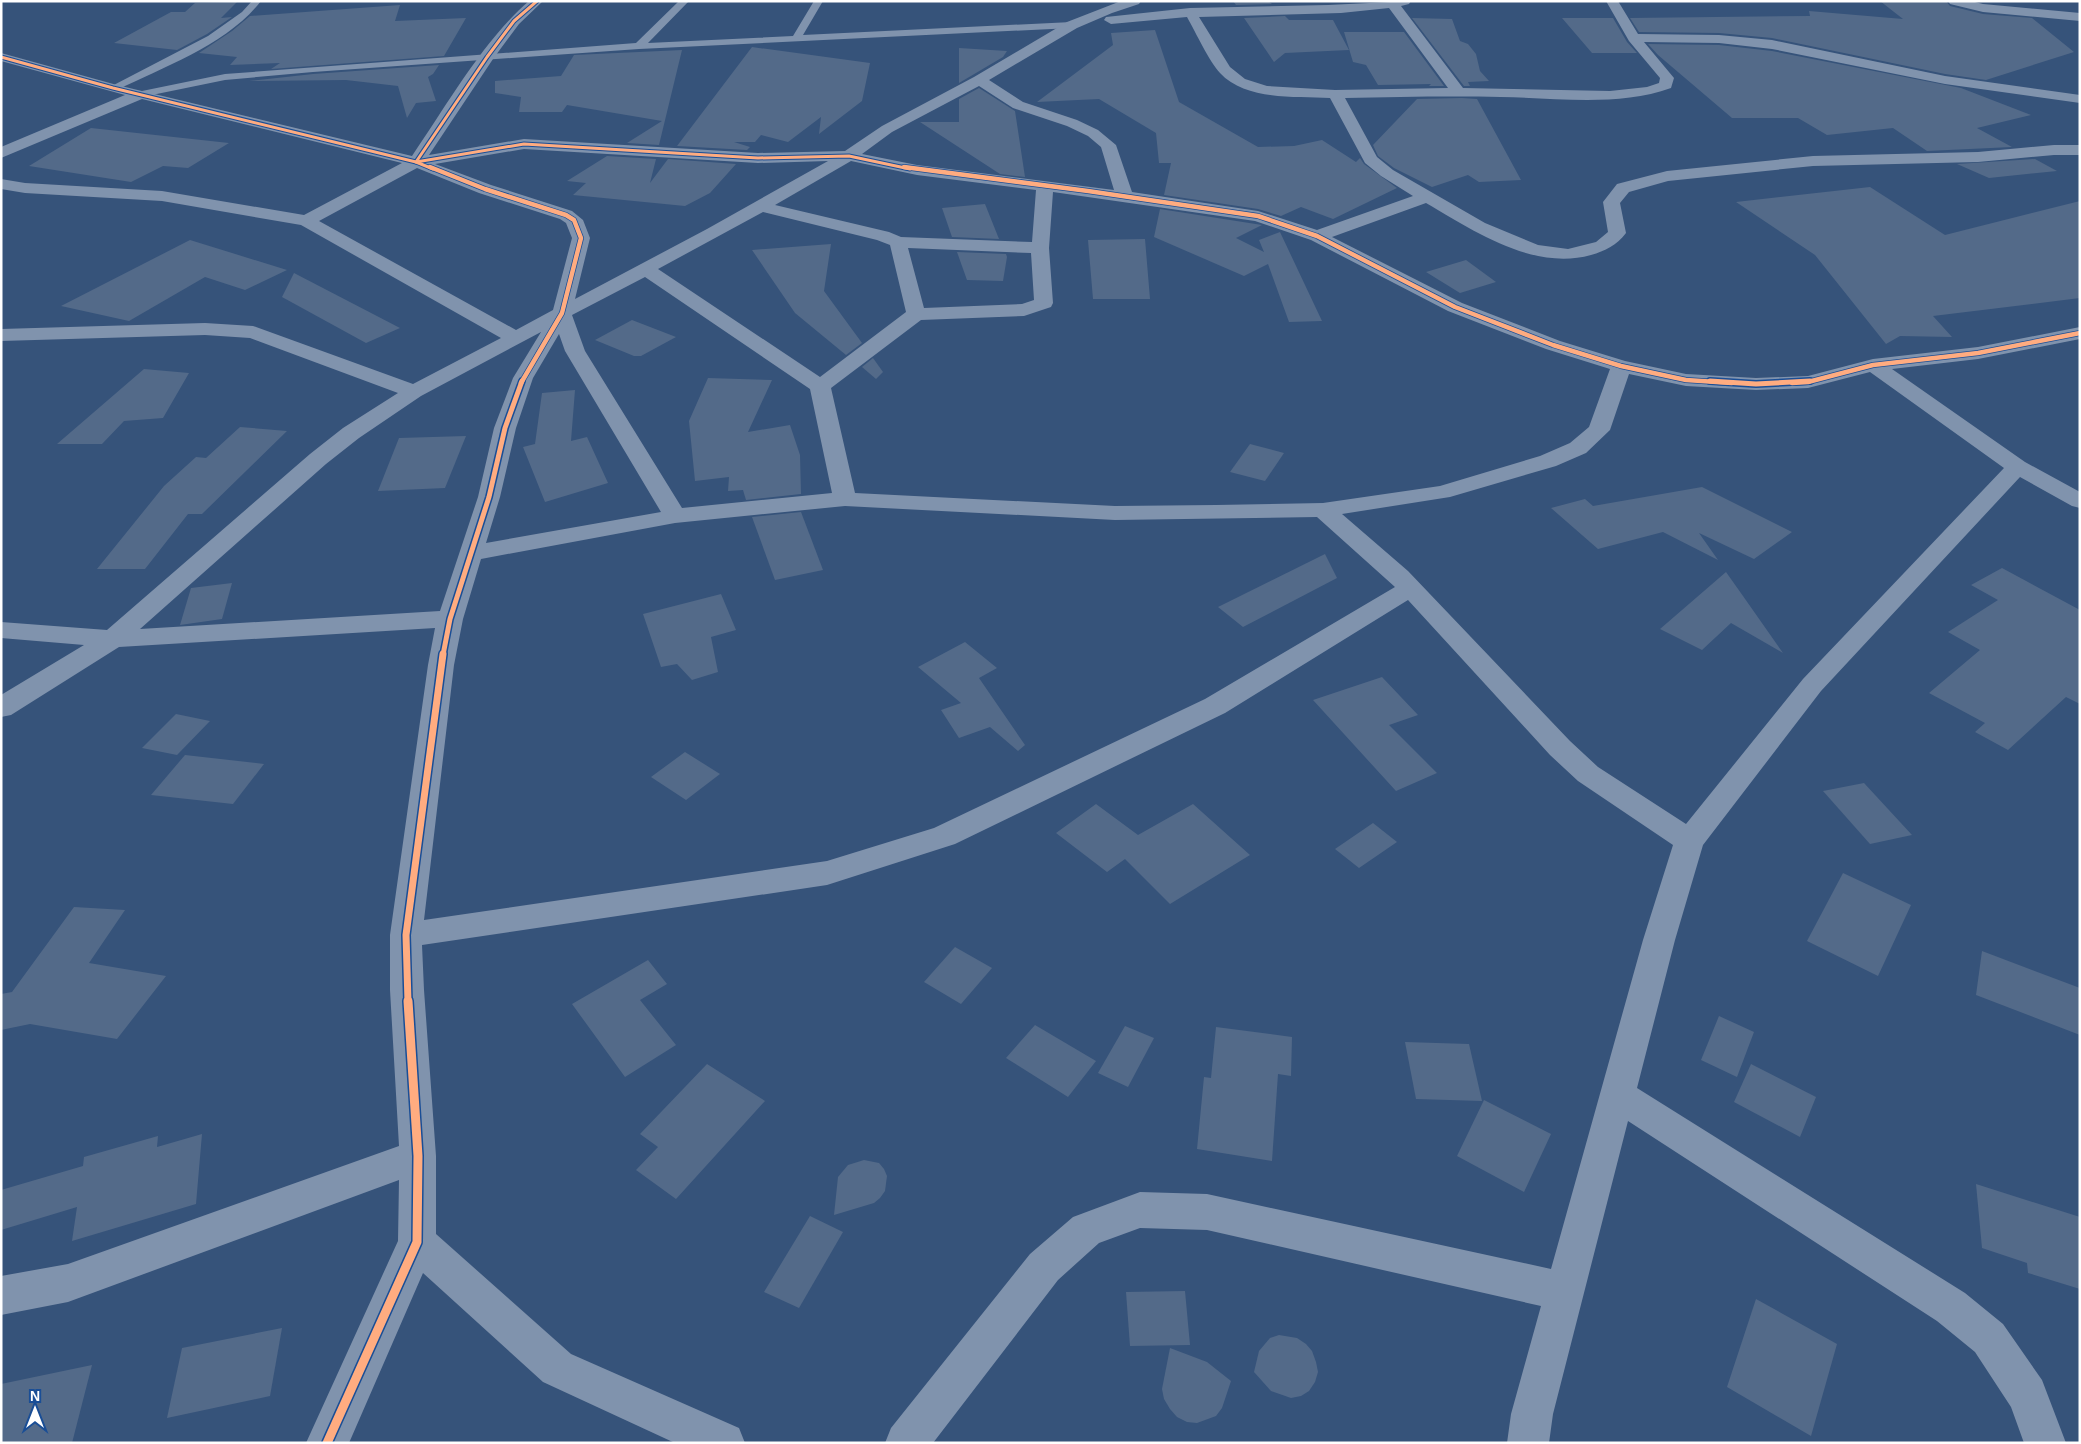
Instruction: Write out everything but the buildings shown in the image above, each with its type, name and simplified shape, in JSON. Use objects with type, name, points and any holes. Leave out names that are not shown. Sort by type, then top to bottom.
[{"type":"street","points":[[416,162],[487,57],[514,21],[537,1]]},
{"type":"street","points":[[1,708],[113,639],[318,459],[351,433],[414,392],[713,233],[849,156],[888,129],[979,80],[1073,17],[1135,1]]},
{"type":"street","points":[[1190,12],[1225,70],[1240,82],[1266,90],[1335,94],[1459,92],[1610,95],[1649,91],[1666,85],[1667,78],[1634,38],[1612,1]]},
{"type":"street","points":[[1954,1],[1983,8],[2080,17]]},
{"type":"street","points":[[1073,17],[1321,9],[1399,3],[1459,92]]},
{"type":"street","points":[[1634,38],[1695,37],[1748,41],[1812,51],[1944,80],[2004,90],[2080,99]]},
{"type":"street","points":[[7,61],[416,162],[485,189],[566,215],[574,220],[581,238],[562,313],[523,378],[505,428],[489,497],[450,619],[440,664],[406,935],[407,990],[418,1156],[417,1242],[327,1443]]},
{"type":"street","points":[[979,80],[1018,105],[1072,123],[1093,133],[1108,145],[1124,197]]},
{"type":"street","points":[[1,153],[59,127],[142,94]]},
{"type":"street","points":[[1335,94],[1371,160],[1387,173],[1479,227],[1534,250],[1568,254],[1602,246],[1617,234],[1611,202],[1623,188],[1667,176],[1813,161],[1978,157],[2054,150],[2080,150]]},
{"type":"street","points":[[306,220],[416,162],[524,144],[758,158],[849,156],[917,170],[1258,216],[1317,236],[1455,307],[1553,345],[1621,366],[1686,380],[1756,384],[1808,382],[1873,365],[1978,354],[2080,333]]},
{"type":"street","points":[[2054,150],[2080,163]]},
{"type":"street","points":[[1,184],[25,188],[162,196],[306,220],[516,338]]},
{"type":"street","points":[[820,386],[916,314],[1005,312],[1036,308],[1044,303],[1040,248],[1045,186]]},
{"type":"street","points":[[1317,236],[1427,197]]},
{"type":"street","points":[[759,206],[883,236],[898,242],[1040,248]]},
{"type":"street","points":[[898,242],[916,314]]},
{"type":"street","points":[[644,268],[820,386],[845,499]]},
{"type":"street","points":[[562,313],[575,351],[675,516]]},
{"type":"street","points":[[1,335],[205,329],[253,332],[414,392]]},
{"type":"street","points":[[1873,365],[2016,467],[2080,502]]},
{"type":"street","points":[[472,553],[675,516],[845,499],[1115,513],[1323,510],[1442,492],[1548,461],[1578,448],[1599,430],[1621,366]]},
{"type":"street","points":[[1528,1443],[1532,1414],[1566,1292],[1617,1094],[1659,940],[1689,842],[1812,685],[2016,467]]},
{"type":"street","points":[[1323,510],[1399,576],[1409,589],[1588,774],[1689,842]]},
{"type":"street","points":[[406,935],[827,873],[944,836],[1215,706],[1409,589]]},
{"type":"street","points":[[1,630],[113,639],[450,619]]},
{"type":"street","points":[[1617,1094],[1951,1307],[1989,1338],[2027,1395],[2045,1443]]},
{"type":"street","points":[[1,1296],[68,1283],[418,1156]]},
{"type":"street","points":[[906,1443],[1044,1267],[1086,1230],[1140,1210],[1207,1212],[1566,1292]]},
{"type":"street","points":[[417,1242],[556,1368],[724,1443]]},
{"type":"lane","points":[[113,88],[231,26],[252,8],[257,1]]},
{"type":"lane","points":[[639,46],[685,1]]},
{"type":"lane","points":[[797,37],[819,1]]},
{"type":"lane","points":[[142,94],[225,77],[639,46],[797,37],[1073,17]]},
{"type":"cycle path","points":[[327,1443],[417,1242],[418,1156],[407,990],[406,935],[441,665],[450,619],[489,497],[505,428],[523,378],[562,313],[581,238],[574,220],[566,215],[485,189],[416,162],[487,57],[514,21],[537,1]]},
{"type":"cycle path","points":[[1,57],[113,88],[416,162],[524,144],[758,158],[849,156],[917,170],[1088,191],[1258,216],[1317,236],[1455,307],[1553,345],[1621,366],[1686,380],[1756,384],[1808,382],[1873,365],[1978,353],[2080,333]]}]
